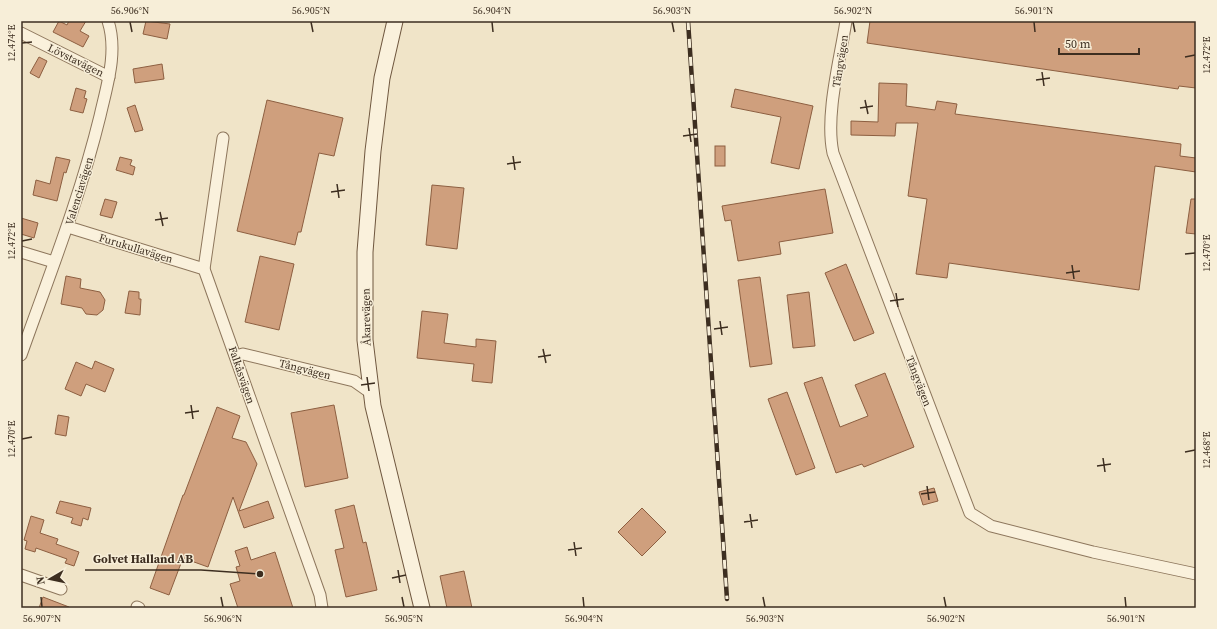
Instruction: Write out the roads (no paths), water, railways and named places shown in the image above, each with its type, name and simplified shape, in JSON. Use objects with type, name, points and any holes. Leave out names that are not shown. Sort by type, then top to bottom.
[{"type":"street","name":"Valenciavägen","points":[[21,355],[68,227],[96,132],[109,76],[113,44],[108,21]]},
{"type":"street","name":"Åkarevägen","points":[[395,21],[382,78],[373,151],[365,252],[365,340],[373,406],[422,608]]},
{"type":"street","name":"Tångvägen","points":[[846,21],[830,121],[830,139],[833,152],[970,513],[991,526],[1093,552],[1196,574]]},
{"type":"street","name":"Lövstavägen","points":[[21,33],[109,76]]},
{"type":"street","name":"Falkåsvägen","points":[[224,138],[204,269],[320,595],[322,608]]},
{"type":"street","name":"Furukullavägen","points":[[68,227],[204,269]]},
{"type":"street","points":[[21,252],[54,262]]},
{"type":"street","name":"Tångvägen","points":[[236,356],[243,354],[354,381],[371,393]]},
{"type":"street","points":[[21,575],[61,589]]},
{"type":"railway","points":[[688,21],[727,599]]},
{"type":"place","name":"Golvet Halland AB","points":[[260,574]]}]
